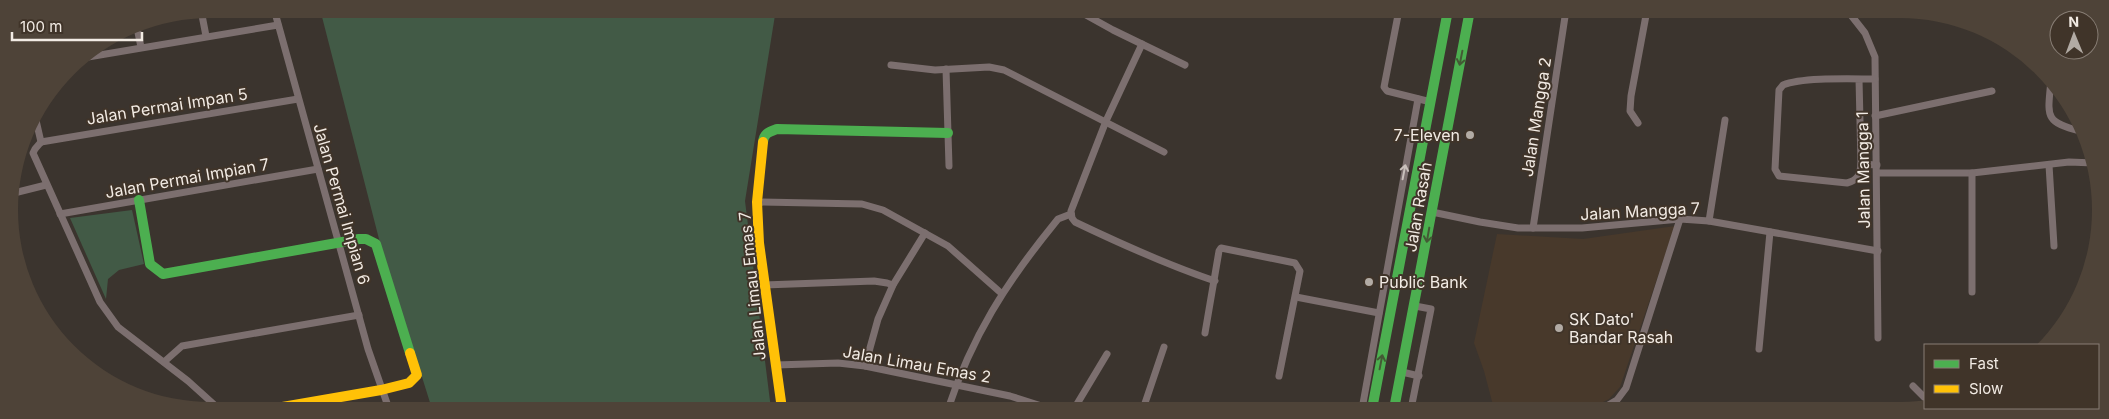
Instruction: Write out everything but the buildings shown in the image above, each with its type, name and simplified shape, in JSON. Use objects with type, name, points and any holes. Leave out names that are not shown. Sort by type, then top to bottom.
[{"type":"main road","name":"Jalan Rasah","points":[[1373,402],[1447,18]]},
{"type":"main road","name":"Jalan Rasah","points":[[1396,402],[1468,18]]},
{"type":"main road","name":"Jalan Limau Emas 7","points":[[781,402],[764,285],[757,202],[764,137],[768,132],[777,129],[948,133]]},
{"type":"main road","points":[[139,200],[150,264],[163,274],[366,239],[376,244],[417,375],[409,383],[312,402]]},
{"type":"street","points":[[203,18],[206,36]]},
{"type":"street","name":"Jalan Permai Impian 6","points":[[276,18],[359,315],[381,390],[387,402]]},
{"type":"street","points":[[1092,18],[1185,65]]},
{"type":"street","points":[[1397,18],[1384,87],[1388,91],[1431,102]]},
{"type":"street","name":"Jalan Mangga 2","points":[[1533,228],[1565,18]]},
{"type":"street","points":[[1638,123],[1630,110],[1631,96],[1646,18]]},
{"type":"street","name":"Jalan Mangga 1","points":[[1854,18],[1865,32],[1875,57],[1878,338]]},
{"type":"street","points":[[95,56],[278,25]]},
{"type":"street","points":[[138,31],[141,47]]},
{"type":"street","points":[[1142,44],[1106,121],[1071,214],[1075,222],[1125,246],[1180,269],[1215,281]]},
{"type":"street","points":[[891,65],[935,70],[989,67],[1004,70],[1164,152]]},
{"type":"street","points":[[946,69],[949,166]]},
{"type":"street","points":[[1859,78],[1861,164],[1858,177],[1854,181],[1847,183],[1779,176],[1774,169],[1779,90],[1783,85],[1798,81],[1859,78],[1875,78]]},
{"type":"street","points":[[1876,116],[1992,91]]},
{"type":"street","points":[[2050,91],[2049,108],[2053,121],[2074,130]]},
{"type":"street","name":"Jalan Permai Impan 5","points":[[41,142],[298,99]]},
{"type":"street","points":[[1363,402],[1418,99]]},
{"type":"street","points":[[1710,221],[1725,120]]},
{"type":"street","points":[[37,125],[41,142],[35,148],[33,154],[100,302],[118,326],[211,402]]},
{"type":"street","points":[[1861,164],[1877,169],[1972,173],[2069,162],[2086,163]]},
{"type":"street","points":[[2049,165],[2054,246]]},
{"type":"street","name":"Jalan Permai Impian 7","points":[[60,214],[318,170]]},
{"type":"street","points":[[1972,173],[1972,292]]},
{"type":"street","points":[[18,192],[46,184]]},
{"type":"street","points":[[757,202],[862,204],[883,210],[948,246],[1001,293]]},
{"type":"street","name":"Jalan Mangga 7","points":[[1432,212],[1507,227],[1533,228],[1582,228],[1680,219],[1710,221],[1878,251]]},
{"type":"street","points":[[950,402],[973,344],[1001,293],[1058,219],[1071,214]]},
{"type":"street","points":[[1614,402],[1626,388],[1680,219]]},
{"type":"street","points":[[1759,349],[1770,232]]},
{"type":"street","points":[[865,366],[878,319],[893,285],[925,233]]},
{"type":"street","points":[[1204,333],[1221,248],[1295,263],[1300,271],[1279,376]]},
{"type":"street","points":[[764,285],[880,282],[893,285]]},
{"type":"street","points":[[1296,297],[1379,313]]},
{"type":"street","points":[[1413,402],[1431,310],[1415,306]]},
{"type":"street","points":[[164,362],[182,346],[359,315]]},
{"type":"street","points":[[1145,402],[1164,347]]},
{"type":"street","points":[[1078,402],[1107,354]]},
{"type":"street","name":"Jalan Limau Emas 2","points":[[776,365],[838,363],[865,366],[956,384],[1029,402]]},
{"type":"street","points":[[1402,372],[1419,376]]},
{"type":"street","points":[[1913,386],[1924,397]]},
{"type":"shaded area","name":"SK Dato' Bandar Rasah","points":[[1675,226],[1620,387],[1609,399],[1603,402],[1492,402],[1474,343],[1497,234],[1583,239]]},
{"type":"green space","points":[[322,18],[775,18],[745,201],[770,402],[430,402],[379,239]]},
{"type":"green space","points":[[132,210],[144,264],[119,270],[108,279],[106,299],[70,218]]},
{"type":"traffic: fast","points":[[1373,402],[1446,18]]},
{"type":"traffic: fast","points":[[1395,402],[1468,18]]},
{"type":"traffic: fast","points":[[763,142],[769,132],[777,129],[948,133]]},
{"type":"traffic: fast","points":[[139,200],[150,264],[163,274],[359,239],[366,239],[376,244],[410,353]]},
{"type":"traffic: slow","points":[[763,142],[757,202],[759,243],[781,402]]},
{"type":"traffic: slow","points":[[312,402],[381,390],[409,383],[417,375],[410,353]]},
{"type":"place","name":"7-Eleven","points":[[1470,135]]},
{"type":"place","name":"Public Bank","points":[[1369,282]]},
{"type":"place","name":"SK Dato' Bandar Rasah","points":[[1559,328]]}]
